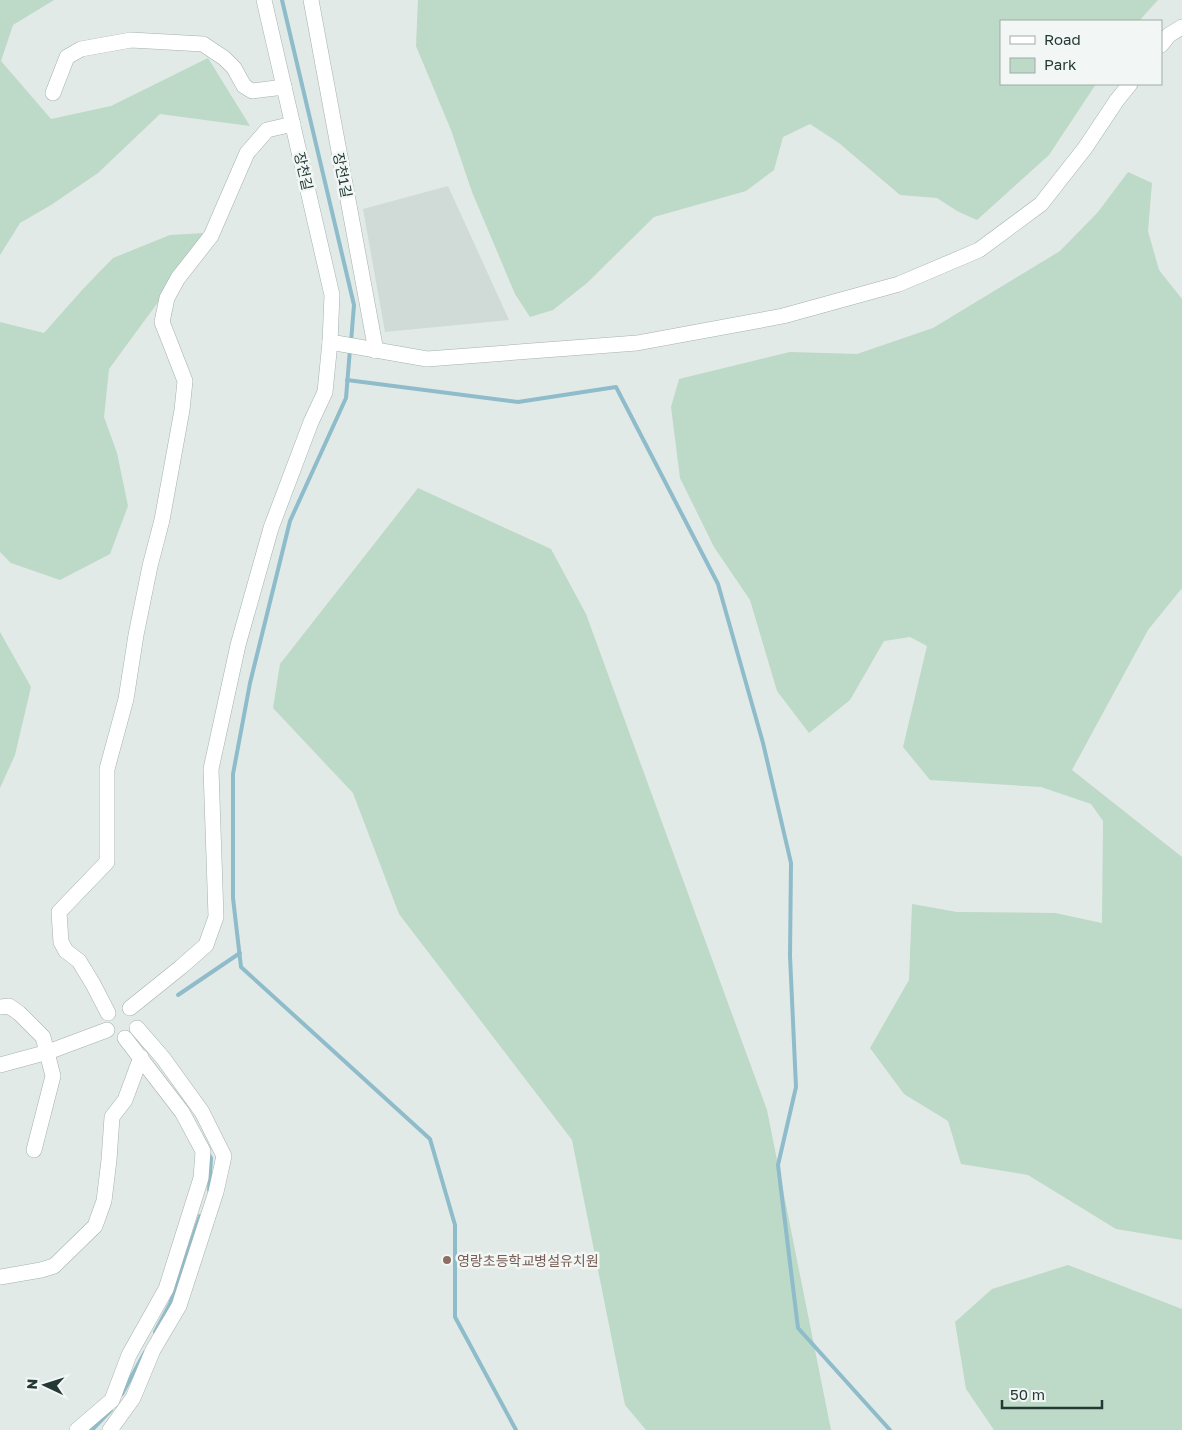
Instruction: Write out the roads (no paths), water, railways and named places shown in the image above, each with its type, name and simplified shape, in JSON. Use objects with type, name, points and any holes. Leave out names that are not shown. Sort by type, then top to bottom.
[{"type":"street","name":"장천길","points":[[130,1008],[206,945],[216,917],[211,769],[238,645],[272,528],[311,422],[325,392],[334,343],[332,295],[264,0]]},
{"type":"street","name":"장천1길","points":[[311,0],[371,350]]},
{"type":"street","points":[[1162,44],[1169,35],[1182,27]]},
{"type":"street","points":[[53,93],[67,57],[80,49],[131,40],[203,44],[224,58],[234,68],[244,86],[252,91],[284,87]]},
{"type":"street","points":[[334,343],[427,359],[637,343],[783,316],[899,284],[979,250],[1041,204],[1085,148],[1129,85]]},
{"type":"street","points":[[108,1013],[79,962],[66,951],[61,942],[59,912],[108,862],[107,769],[126,699],[150,566],[162,520],[182,410],[185,381],[162,322],[167,298],[178,278],[211,236],[247,153],[267,130],[293,124]]},
{"type":"street","points":[[0,1007],[9,1006],[19,1013],[43,1037],[48,1052],[53,1076],[34,1150]]},
{"type":"street","points":[[118,1006],[130,1008],[137,1017],[136,1028],[130,1036],[125,1038],[114,1036],[107,1030],[106,1018],[108,1013],[118,1006]]},
{"type":"street","points":[[110,1430],[133,1398],[153,1350],[179,1306],[216,1192],[224,1156],[202,1112],[162,1058],[136,1028]]},
{"type":"street","points":[[0,1065],[48,1052],[107,1030]]},
{"type":"street","points":[[77,1430],[112,1400],[130,1355],[166,1289],[202,1178],[203,1151],[182,1112],[125,1038]]},
{"type":"street","points":[[0,1277],[54,1266],[95,1226],[104,1201],[112,1117],[125,1100],[141,1057]]},
{"type":"waterway","points":[[282,0],[354,305],[351,342]]},
{"type":"waterway","points":[[350,349],[346,398],[290,521],[250,683],[233,774],[233,898],[241,967],[430,1139],[455,1225],[455,1317],[516,1430]]},
{"type":"waterway","points":[[347,380],[518,402],[616,387],[718,584],[763,743],[791,863],[790,956],[796,1087],[778,1165],[798,1328],[890,1430]]},
{"type":"waterway","points":[[178,995],[240,953]]},
{"type":"waterway","points":[[208,1153],[211,1158],[209,1190]]},
{"type":"waterway","points":[[155,1332],[170,1304],[200,1216]]},
{"type":"waterway","points":[[122,1394],[145,1352]]},
{"type":"waterway","points":[[92,1430],[111,1410]]},
{"type":"place","name":"영랑초등학교병설유치원","points":[[447,1260]]}]
